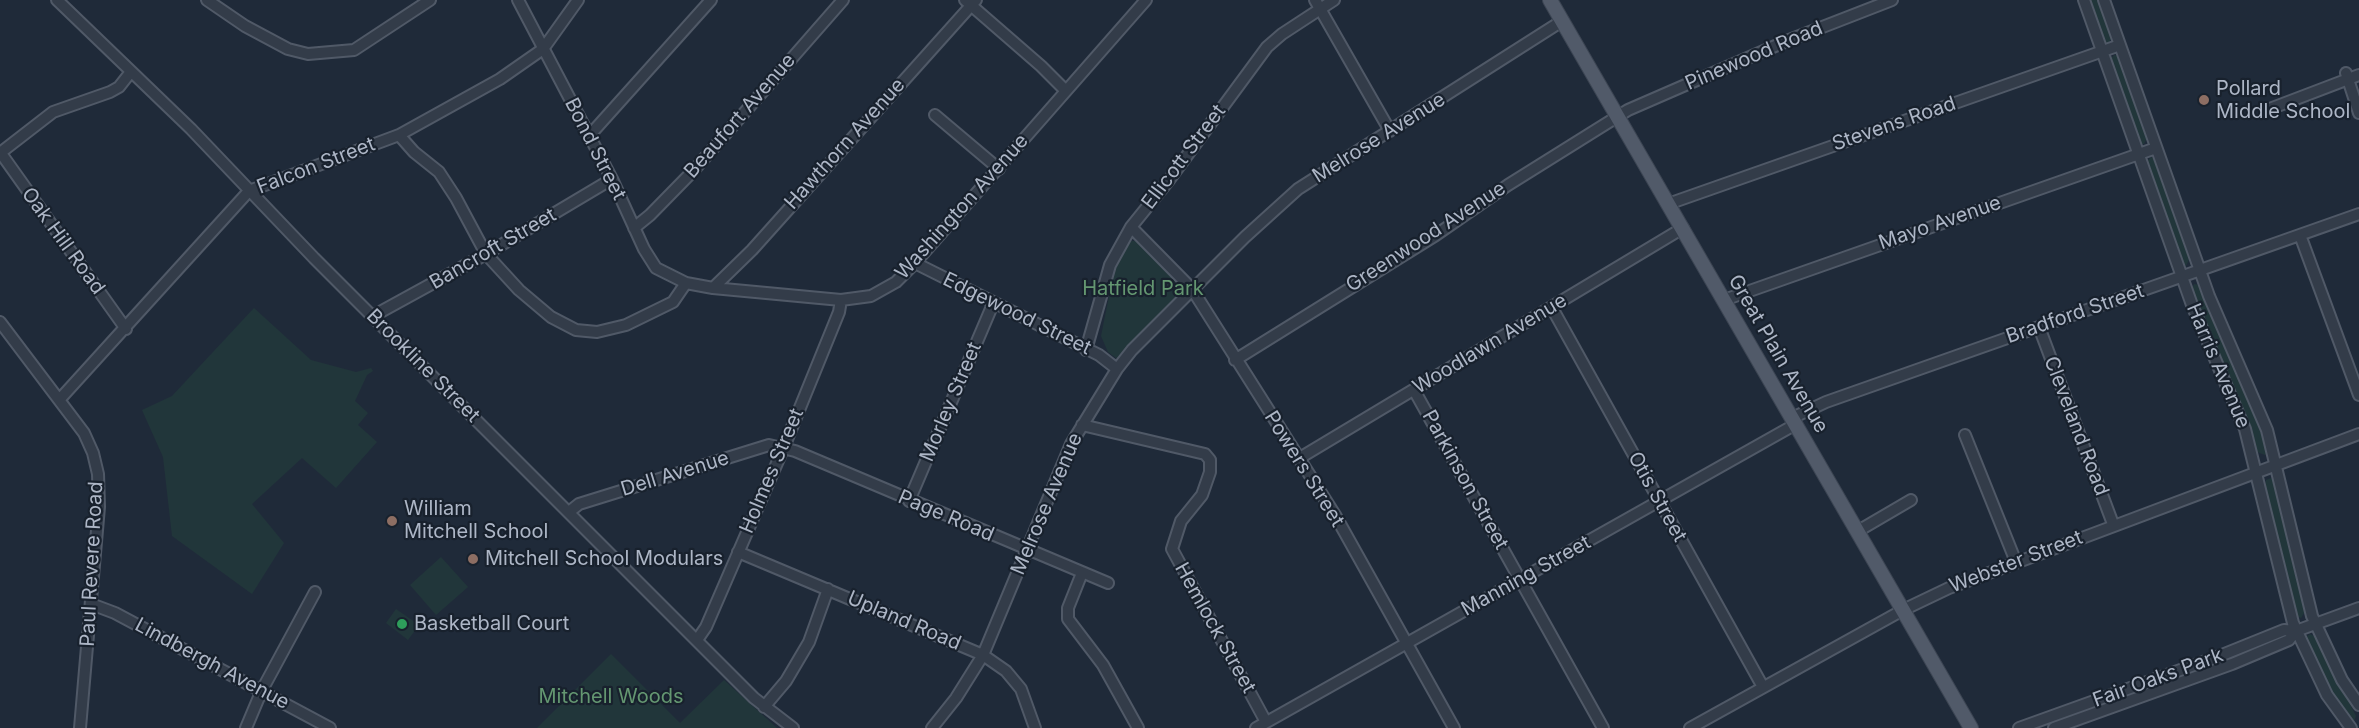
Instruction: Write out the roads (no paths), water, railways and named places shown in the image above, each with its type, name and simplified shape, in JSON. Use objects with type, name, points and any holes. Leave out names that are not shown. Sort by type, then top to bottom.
[{"type":"main road","name":"Great Plain Avenue","points":[[1550,0],[1971,728]]},
{"type":"street","name":"Brookline Street","points":[[57,0],[130,73],[191,129],[249,191],[764,707],[793,728]]},
{"type":"street","points":[[207,0],[245,26],[288,49],[308,54],[354,50],[422,2]]},
{"type":"street","name":"Bond Street","points":[[518,0],[656,268],[686,283]]},
{"type":"street","name":"Falcon Street","points":[[60,399],[249,191],[399,135],[500,79],[543,49],[578,0]]},
{"type":"street","points":[[589,136],[711,0]]},
{"type":"street","name":"Beaufort Avenue","points":[[634,228],[695,169],[843,0]]},
{"type":"street","name":"Washington Avenue","points":[[686,283],[713,288],[841,300],[871,296],[896,282],[999,169],[1146,0]]},
{"type":"street","name":"Ellicott Street","points":[[1086,350],[1110,265],[1131,227],[1169,180],[1267,47],[1318,4],[1334,0]]},
{"type":"street","name":"Pinewood Road","points":[[1618,116],[1789,40],[1892,0]]},
{"type":"street","name":"Harris Avenue","points":[[2084,0],[2181,277],[2242,420],[2257,471],[2283,589],[2296,631],[2327,695],[2351,728]]},
{"type":"street","name":"Harris Avenue","points":[[2104,0],[2199,270],[2222,329],[2264,422],[2276,464],[2300,574],[2315,623],[2342,680],[2359,705]]},
{"type":"street","points":[[971,2],[1066,92]]},
{"type":"street","name":"Hawthorn Avenue","points":[[713,288],[752,250],[971,2]]},
{"type":"street","points":[[1318,4],[1390,131]]},
{"type":"street","name":"Melrose Avenue","points":[[932,728],[956,698],[983,655],[1053,483],[1082,425],[1117,369],[1192,289],[1298,189],[1562,21]]},
{"type":"street","name":"Stevens Road","points":[[1668,204],[2120,45]]},
{"type":"street","points":[[0,153],[53,112],[110,92],[119,87],[130,73]]},
{"type":"street","points":[[2267,110],[2351,75],[2359,113]]},
{"type":"street","points":[[934,115],[999,169]]},
{"type":"street","name":"Greenwood Avenue","points":[[1235,360],[1436,235],[1508,185],[1618,116]]},
{"type":"street","points":[[399,135],[414,152],[439,172],[456,198],[486,254],[519,290],[551,317],[576,330],[597,332],[626,325],[673,302],[686,283]]},
{"type":"street","name":"Mayo Avenue","points":[[1724,300],[2156,148]]},
{"type":"street","name":"Oak Hill Road","points":[[0,153],[126,329]]},
{"type":"street","name":"Bancroft Street","points":[[373,316],[486,254],[612,179]]},
{"type":"street","name":"Bradford Street","points":[[1794,421],[1826,402],[2359,214]]},
{"type":"street","name":"Powers Street","points":[[1131,227],[1192,289],[1335,515],[1454,728]]},
{"type":"street","name":"Woodlawn Avenue","points":[[1298,459],[1683,228]]},
{"type":"street","points":[[2300,235],[2359,395]]},
{"type":"street","name":"Edgewood Street","points":[[915,263],[1099,355],[1117,369]]},
{"type":"street","name":"Holmes Street","points":[[697,640],[784,447],[839,312],[841,300]]},
{"type":"street","name":"Morley Street","points":[[909,501],[993,304]]},
{"type":"street","name":"Otis Street","points":[[1552,308],[1763,687]]},
{"type":"street","name":"Paul Revere Road","points":[[0,322],[84,433],[93,453],[98,474],[99,507],[80,728]]},
{"type":"street","name":"Cleveland Road","points":[[2039,327],[2113,524]]},
{"type":"street","name":"Parkinson Street","points":[[1414,390],[1603,728]]},
{"type":"street","name":"Manning Street","points":[[1256,728],[1659,501],[1794,421]]},
{"type":"street","name":"Hemlock Street","points":[[1082,425],[1205,454],[1210,460],[1210,472],[1202,495],[1181,521],[1172,549],[1266,722]]},
{"type":"street","name":"Webster Street","points":[[1690,728],[1903,610],[1949,588],[2113,524],[2359,434]]},
{"type":"street","points":[[1965,435],[2016,562]]},
{"type":"street","name":"Dell Avenue","points":[[569,512],[579,504],[769,445],[784,447]]},
{"type":"street","name":"Page Road","points":[[784,447],[1108,584]]},
{"type":"street","points":[[1858,531],[1911,500]]},
{"type":"street","name":"Upland Road","points":[[738,552],[983,655],[1006,671],[1021,689],[1035,728]]},
{"type":"street","points":[[1082,573],[1068,608],[1068,619],[1103,665],[1138,728]]},
{"type":"street","points":[[764,707],[786,681],[809,642],[828,589]]},
{"type":"street","points":[[246,728],[262,690],[315,592]]},
{"type":"street","name":"Lindbergh Avenue","points":[[91,604],[115,613],[330,728]]},
{"type":"street","name":"Fair Oaks Park","points":[[2019,728],[2101,705],[2224,661],[2284,630],[2296,631],[2359,608]]},
{"type":"street","name":"Fair Oaks Park","points":[[2054,728],[2101,705]]},
{"type":"place","name":"Pollard Middle School","points":[[2204,100]]},
{"type":"place","name":"William Mitchell School","points":[[392,521]]},
{"type":"place","name":"Mitchell School Modulars","points":[[473,559]]},
{"type":"place","name":"Basketball Court","points":[[402,624]]},
{"type":"park label","name":"Hatfield Park","points":[[1143,289]]},
{"type":"park label","name":"Mitchell Woods","points":[[611,697]]}]
